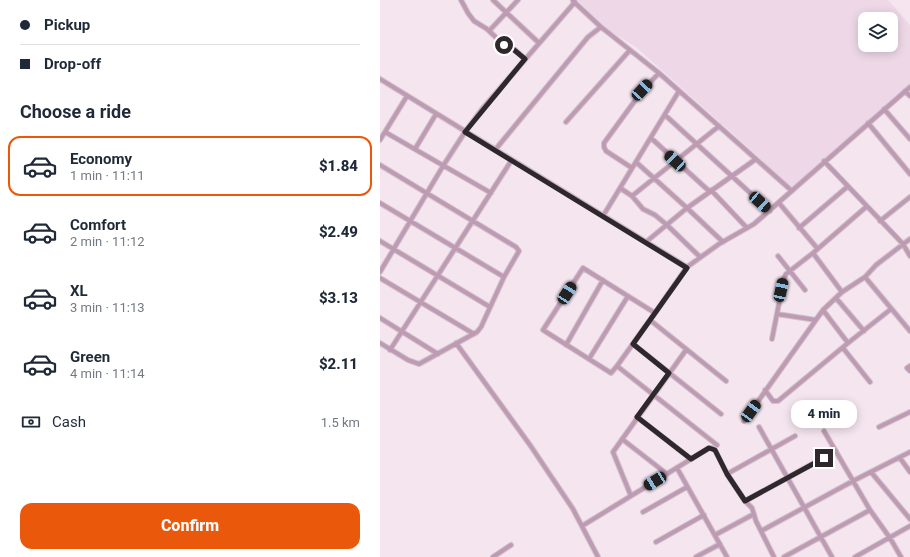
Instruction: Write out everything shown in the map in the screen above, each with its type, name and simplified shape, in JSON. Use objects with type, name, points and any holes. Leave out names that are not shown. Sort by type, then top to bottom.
[{"type":"street","points":[[493,0],[539,43]]},
{"type":"street","points":[[489,31],[518,0]]},
{"type":"street","points":[[462,1],[472,19],[489,31],[504,45],[513,49],[525,59]]},
{"type":"street","points":[[380,272],[393,248],[465,132],[574,1],[601,27],[659,73],[792,190]]},
{"type":"street","points":[[495,150],[588,37],[601,27]]},
{"type":"street","points":[[566,122],[630,50]]},
{"type":"street","points":[[632,168],[606,151],[604,143],[642,90],[659,73]]},
{"type":"street","points":[[380,79],[687,268]]},
{"type":"street","points":[[655,313],[583,268],[543,330],[612,373],[633,344],[687,268],[700,257],[747,228],[770,211],[910,87]]},
{"type":"street","points":[[905,91],[910,96]]},
{"type":"street","points":[[603,216],[679,92]]},
{"type":"street","points":[[380,140],[408,96]]},
{"type":"street","points":[[884,109],[910,139]]},
{"type":"street","points":[[415,149],[436,114]]},
{"type":"street","points":[[665,115],[770,211]]},
{"type":"street","points":[[868,123],[910,174]]},
{"type":"street","points":[[632,196],[719,126]]},
{"type":"street","points":[[385,132],[490,193]]},
{"type":"street","points":[[651,138],[675,161],[710,190],[747,228]]},
{"type":"street","points":[[646,242],[710,190],[756,159]]},
{"type":"street","points":[[390,350],[512,161]]},
{"type":"street","points":[[636,162],[655,177],[723,242]]},
{"type":"street","points":[[824,162],[903,244],[910,256]]},
{"type":"street","points":[[380,165],[518,249],[517,255],[504,277],[480,329],[474,334],[419,364],[412,362],[380,343]]},
{"type":"street","points":[[799,228],[847,187]]},
{"type":"street","points":[[620,188],[632,196],[640,208],[655,215],[667,225],[700,257]]},
{"type":"street","points":[[880,221],[910,197]]},
{"type":"street","points":[[380,203],[504,277]]},
{"type":"street","points":[[779,203],[817,248]]},
{"type":"street","points":[[772,339],[784,278],[790,271],[866,207]]},
{"type":"street","points":[[744,421],[824,310],[842,292],[865,277],[876,265],[910,239]]},
{"type":"street","points":[[380,241],[490,307]]},
{"type":"street","points":[[813,253],[842,292]]},
{"type":"street","points":[[778,256],[805,290]]},
{"type":"street","points":[[865,277],[910,332]]},
{"type":"street","points":[[380,278],[474,334]]},
{"type":"street","points":[[566,345],[603,280]]},
{"type":"street","points":[[589,359],[628,296]]},
{"type":"street","points":[[836,298],[864,331]]},
{"type":"street","points":[[766,390],[773,401],[778,401],[892,309]]},
{"type":"street","points":[[824,310],[848,343]]},
{"type":"street","points":[[777,314],[816,320]]},
{"type":"street","points":[[380,318],[438,354]]},
{"type":"street","points":[[650,320],[726,381]]},
{"type":"street","points":[[456,343],[530,445],[573,508],[598,557]]},
{"type":"street","points":[[633,344],[721,414]]},
{"type":"street","points":[[843,348],[870,382]]},
{"type":"street","points":[[631,496],[613,452],[686,350]]},
{"type":"street","points":[[617,366],[716,445]]},
{"type":"street","points":[[910,366],[907,368],[910,371]]},
{"type":"street","points":[[879,427],[910,412]]},
{"type":"street","points":[[637,417],[691,459]]},
{"type":"street","points":[[759,427],[832,557]]},
{"type":"street","points":[[824,431],[870,510],[890,538],[901,557]]},
{"type":"street","points":[[727,474],[771,448],[795,436]]},
{"type":"street","points":[[622,439],[667,474]]},
{"type":"street","points":[[582,526],[709,448],[712,448],[715,450],[727,474],[745,501],[752,508],[761,531],[774,557]]},
{"type":"street","points":[[745,501],[836,451]]},
{"type":"street","points":[[761,531],[910,452]]},
{"type":"street","points":[[900,458],[910,472]]},
{"type":"street","points":[[676,468],[727,557]]},
{"type":"street","points":[[871,472],[910,519]]},
{"type":"street","points":[[643,512],[687,487]]},
{"type":"street","points":[[784,557],[870,510]]},
{"type":"street","points":[[715,535],[754,514]]},
{"type":"street","points":[[656,542],[704,515]]},
{"type":"street","points":[[855,557],[910,526]]},
{"type":"street","points":[[696,557],[720,544]]},
{"type":"street","points":[[493,557],[511,545]]},
{"type":"shaded area","points":[[577,0],[888,0],[910,25],[910,84],[792,187],[636,47],[610,31]]},
{"type":"route","points":[[504,45],[513,49],[525,59],[482,109],[465,132],[687,268],[633,344],[669,373],[637,417],[691,459],[709,448],[715,450],[727,474],[745,501],[824,458]]}]
